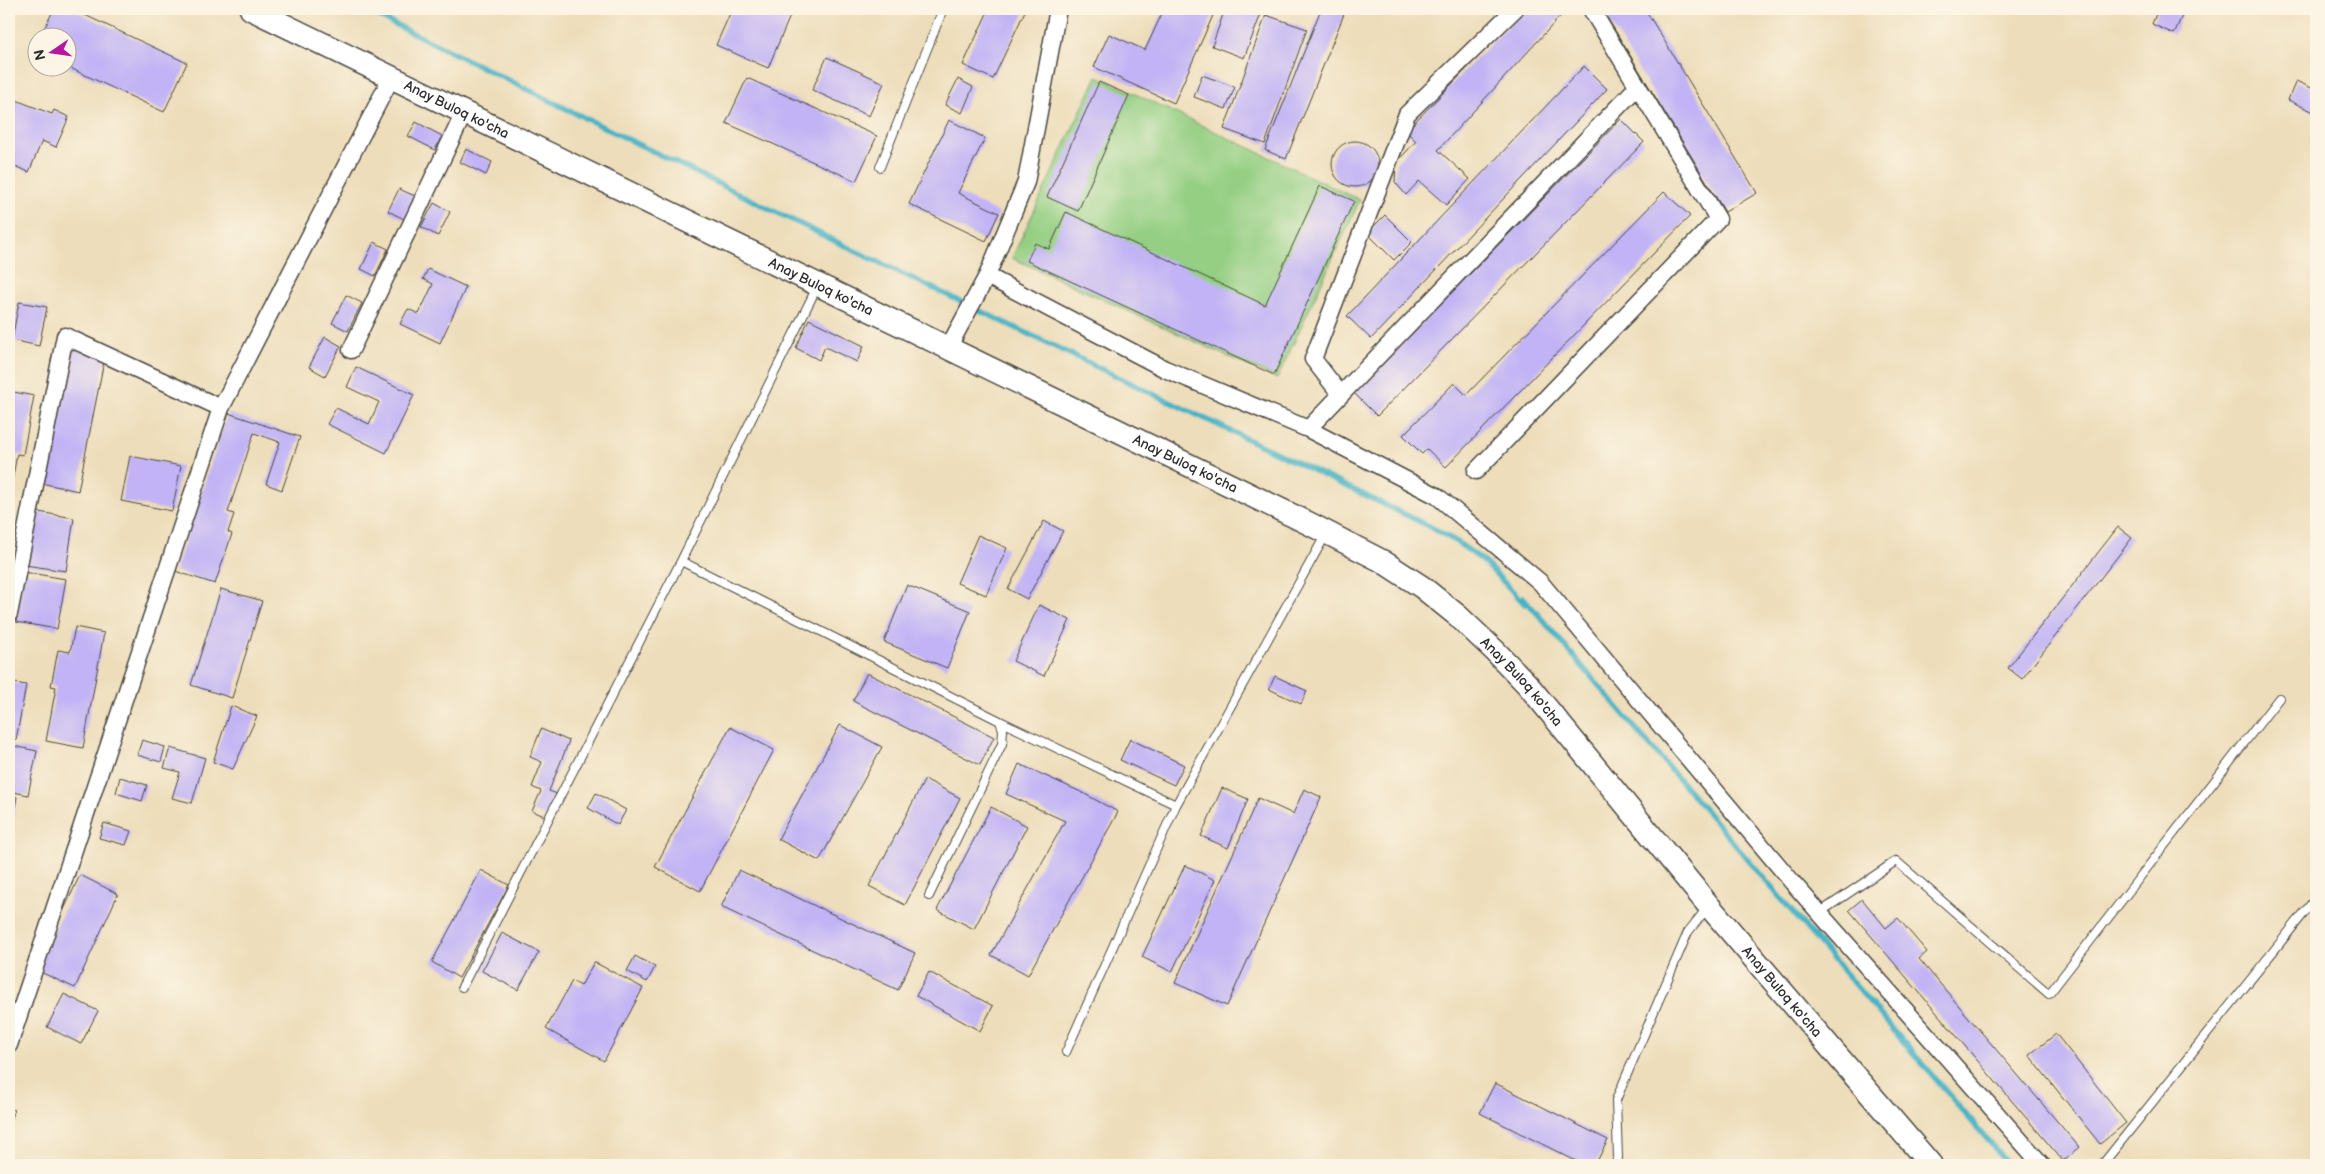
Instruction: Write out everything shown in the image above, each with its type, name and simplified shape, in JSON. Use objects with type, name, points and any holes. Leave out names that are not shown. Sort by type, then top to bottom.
[{"type":"main road","name":"Anay Buloq ko'cha","points":[[252,9],[1327,533],[1382,561],[1422,587],[1458,616],[1527,684],[1709,906],[1931,1165]]},
{"type":"street","points":[[948,348],[986,276],[1026,182],[1058,9]]},
{"type":"street","points":[[1341,395],[1313,359],[1407,114],[1514,9]]},
{"type":"street","points":[[1476,471],[1718,218],[1591,9]]},
{"type":"street","points":[[9,1045],[221,408],[391,78]]},
{"type":"street","points":[[1308,429],[1638,86]]},
{"type":"street","points":[[351,350],[464,113]]},
{"type":"street","points":[[986,276],[1166,369],[1308,429],[1437,496],[1540,582],[1819,912],[2042,1165]]},
{"type":"street","points":[[9,614],[65,336],[221,408]]},
{"type":"lane","points":[[880,168],[943,9]]},
{"type":"lane","points":[[462,988],[681,561],[818,285]]},
{"type":"lane","points":[[1066,1052],[1176,805],[1327,533]]},
{"type":"lane","points":[[681,561],[1000,721],[1176,805]]},
{"type":"lane","points":[[1819,912],[1896,861],[2049,994],[2279,698]]},
{"type":"lane","points":[[929,896],[1002,744],[1003,730],[1000,721]]},
{"type":"lane","points":[[2102,1165],[2316,898]]},
{"type":"lane","points":[[1615,1165],[1618,1158],[1616,1100],[1688,932],[1709,906]]},
{"type":"green space","points":[[1097,76],[1360,200],[1277,379],[1012,258]]},
{"type":"building","points":[[54,9],[72,9],[187,63],[164,112],[78,72],[78,28],[44,28]]},
{"type":"building","points":[[732,9],[793,9],[768,68],[716,45]]},
{"type":"building","points":[[989,9],[1021,9],[1025,11],[993,79],[963,65]]},
{"type":"building","points":[[1164,9],[1209,9],[1215,11],[1174,103],[1094,67],[1109,34],[1145,50]]},
{"type":"building","points":[[1225,9],[1263,9],[1244,58],[1212,46]]},
{"type":"building","points":[[1321,9],[1346,9],[1286,159],[1265,150]]},
{"type":"building","points":[[1525,9],[1567,9],[1438,150],[1470,179],[1446,205],[1419,181],[1406,195],[1395,182],[1396,163],[1416,141],[1406,131]]},
{"type":"building","points":[[1602,9],[1645,9],[1757,193],[1725,212]]},
{"type":"building","points":[[2158,9],[2166,9],[2182,16],[2174,34],[2152,24]]},
{"type":"building","points":[[1266,15],[1307,29],[1265,144],[1224,129]]},
{"type":"building","points":[[827,57],[884,83],[869,116],[812,90]]},
{"type":"building","points":[[1584,66],[1607,89],[1371,339],[1347,316]]},
{"type":"building","points":[[1202,75],[1235,87],[1226,109],[1194,97]]},
{"type":"building","points":[[747,78],[877,136],[856,181],[726,123]]},
{"type":"building","points":[[958,79],[973,87],[962,113],[945,105]]},
{"type":"building","points":[[2296,81],[2316,90],[2316,113],[2288,100]]},
{"type":"building","points":[[1099,82],[1129,95],[1078,211],[1047,197]]},
{"type":"building","points":[[16,100],[52,114],[54,110],[69,117],[56,147],[42,141],[29,172],[9,164],[9,116]]},
{"type":"building","points":[[1621,119],[1644,142],[1377,416],[1354,393]]},
{"type":"building","points":[[949,120],[985,138],[958,193],[999,213],[986,241],[909,204]]},
{"type":"building","points":[[416,122],[442,136],[435,150],[408,136]]},
{"type":"building","points":[[1360,141],[1364,142],[1374,151],[1377,155],[1377,173],[1368,183],[1360,187],[1350,187],[1342,183],[1333,173],[1332,159],[1336,151],[1346,142]]},
{"type":"building","points":[[466,149],[492,162],[486,175],[460,162]]},
{"type":"building","points":[[1320,186],[1354,201],[1274,375],[1027,261],[1035,243],[1049,249],[1066,212],[1265,305]]},
{"type":"building","points":[[399,189],[415,196],[404,219],[388,211]]},
{"type":"building","points":[[1664,192],[1690,216],[1446,467],[1427,449],[1422,454],[1403,435],[1454,383],[1466,395]]},
{"type":"building","points":[[434,203],[450,212],[438,236],[421,227]]},
{"type":"building","points":[[1385,215],[1412,242],[1394,260],[1367,233]]},
{"type":"building","points":[[374,242],[388,249],[375,276],[361,269]]},
{"type":"building","points":[[428,269],[466,287],[440,343],[400,324],[408,309],[419,314],[433,284],[423,279]]},
{"type":"building","points":[[346,295],[362,303],[348,331],[332,323]]},
{"type":"building","points":[[19,302],[47,307],[39,346],[12,340]]},
{"type":"building","points":[[809,319],[864,346],[857,362],[825,347],[819,360],[796,348]]},
{"type":"building","points":[[325,337],[341,346],[325,376],[309,367]]},
{"type":"building","points":[[69,349],[105,356],[78,491],[41,483]]},
{"type":"building","points":[[356,367],[414,395],[386,453],[327,424],[336,408],[369,424],[379,402],[347,387]]},
{"type":"building","points":[[9,391],[34,396],[23,455],[17,454],[10,493]]},
{"type":"building","points":[[228,413],[300,437],[282,490],[266,484],[280,442],[254,433],[228,512],[234,514],[228,532],[232,534],[215,584],[175,571]]},
{"type":"building","points":[[130,456],[181,466],[172,511],[121,501]]},
{"type":"building","points":[[33,511],[74,518],[66,571],[25,565]]},
{"type":"building","points":[[1044,521],[1063,531],[1027,599],[1008,589]]},
{"type":"building","points":[[2118,527],[2132,538],[2022,679],[2008,668]]},
{"type":"building","points":[[978,535],[1007,548],[986,595],[957,583]]},
{"type":"building","points":[[24,572],[66,579],[57,629],[16,622]]},
{"type":"building","points":[[907,585],[970,611],[947,668],[884,642]]},
{"type":"building","points":[[221,589],[262,601],[232,698],[191,685]]},
{"type":"building","points":[[1039,605],[1070,620],[1044,676],[1013,661]]},
{"type":"building","points":[[75,627],[104,633],[83,748],[46,741],[56,687],[51,686],[58,650],[70,652]]},
{"type":"building","points":[[867,673],[994,737],[980,765],[853,701]]},
{"type":"building","points":[[1275,676],[1307,691],[1301,704],[1269,689]]},
{"type":"building","points":[[9,682],[26,685],[16,740],[9,738]]},
{"type":"building","points":[[231,706],[257,716],[233,769],[213,762]]},
{"type":"building","points":[[840,725],[882,747],[819,861],[778,839]]},
{"type":"building","points":[[730,727],[774,750],[700,891],[655,867]]},
{"type":"building","points":[[541,729],[569,741],[549,791],[557,794],[547,817],[532,811],[541,791],[532,787],[542,762],[530,757]]},
{"type":"building","points":[[1130,739],[1184,765],[1174,785],[1120,760]]},
{"type":"building","points":[[142,740],[165,747],[161,762],[137,755]]},
{"type":"building","points":[[9,745],[37,751],[28,795],[9,791]]},
{"type":"building","points":[[170,748],[205,758],[192,803],[172,798],[180,772],[164,768]]},
{"type":"building","points":[[1019,764],[1081,792],[1118,812],[1028,975],[991,955],[1065,821],[1006,794]]},
{"type":"building","points":[[120,777],[147,785],[142,801],[116,793]]},
{"type":"building","points":[[925,779],[960,798],[905,905],[869,886]]},
{"type":"building","points":[[1222,788],[1248,799],[1228,848],[1201,836]]},
{"type":"building","points":[[1304,789],[1321,797],[1227,1006],[1175,983],[1258,798],[1293,814]]},
{"type":"building","points":[[596,793],[626,810],[618,825],[588,808]]},
{"type":"building","points":[[9,795],[17,797],[10,834],[9,834]]},
{"type":"building","points":[[991,807],[1027,826],[974,929],[937,910]]},
{"type":"building","points":[[104,823],[131,831],[126,845],[99,838]]},
{"type":"building","points":[[1185,865],[1215,880],[1172,972],[1142,957]]},
{"type":"building","points":[[481,870],[509,885],[459,978],[432,962]]},
{"type":"building","points":[[739,870],[915,953],[898,990],[721,907]]},
{"type":"building","points":[[80,875],[118,894],[75,988],[36,970]]},
{"type":"building","points":[[1862,899],[1886,928],[1898,918],[1927,952],[1919,959],[2079,1147],[2063,1161],[1849,910]]},
{"type":"building","points":[[502,933],[539,952],[518,990],[482,971]]},
{"type":"building","points":[[635,956],[655,967],[647,982],[627,971]]},
{"type":"building","points":[[594,962],[643,988],[604,1061],[546,1029],[572,981],[581,986]]},
{"type":"building","points":[[929,972],[993,1006],[980,1031],[916,996]]},
{"type":"building","points":[[64,994],[98,1011],[81,1044],[47,1027]]},
{"type":"building","points":[[2056,1034],[2126,1123],[2100,1144],[2029,1055]]},
{"type":"building","points":[[1495,1083],[1608,1140],[1595,1165],[1584,1165],[1480,1113]]},
{"type":"building","points":[[9,1108],[14,1110],[9,1123]]},
{"type":"waterway","points":[[364,9],[849,248],[1429,526],[1457,542],[1482,560],[1525,604],[1523,597],[2009,1165]]}]
